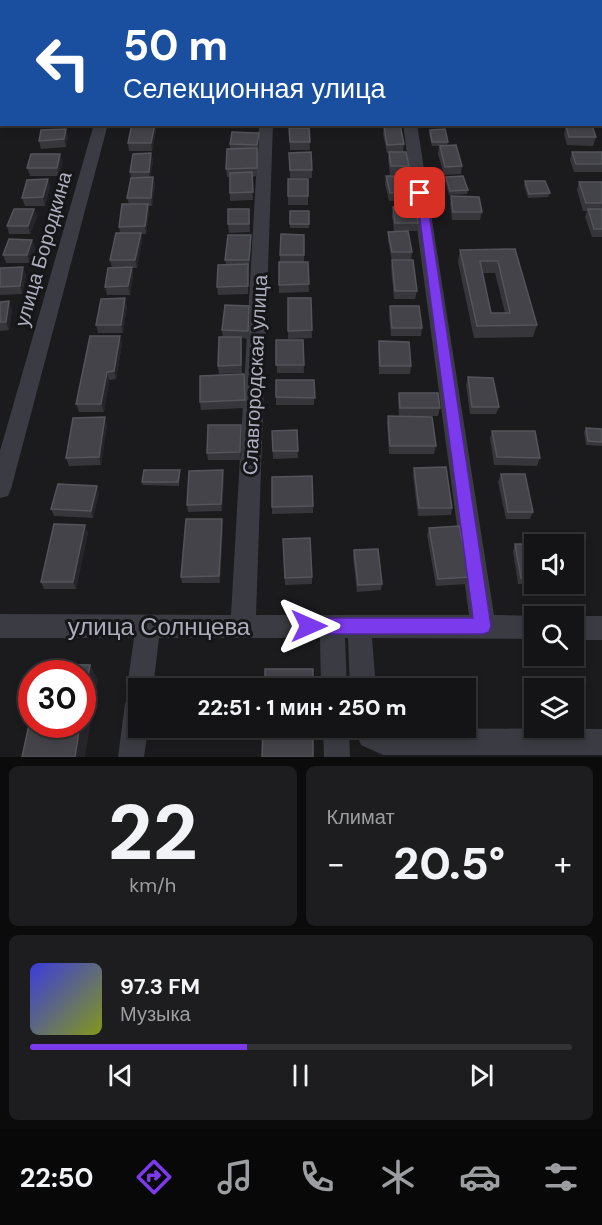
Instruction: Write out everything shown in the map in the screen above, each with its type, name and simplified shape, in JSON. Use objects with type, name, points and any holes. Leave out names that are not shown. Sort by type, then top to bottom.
[{"type":"street","name":"улица Бородкина","points":[[0,489],[100,126]]},
{"type":"street","name":"Славгородская улица","points":[[243,626],[266,126]]},
{"type":"street","points":[[410,126],[483,626]]},
{"type":"street","name":"улица Солнцева","points":[[0,626],[524,627]]},
{"type":"street","points":[[141,678],[148,626]]},
{"type":"street","points":[[332,626],[334,678]]},
{"type":"street","points":[[359,626],[362,678]]},
{"type":"street","points":[[584,628],[602,628]]},
{"type":"street","points":[[131,757],[134,738]]},
{"type":"street","points":[[336,738],[337,757]]},
{"type":"street","points":[[374,738],[383,742],[602,742]]},
{"type":"building","points":[[132,126],[155,126],[151,143],[128,143]]},
{"type":"building","points":[[384,126],[400,126],[404,144],[387,145]]},
{"type":"building","points":[[566,126],[592,126],[596,137],[569,137]]},
{"type":"building","points":[[289,128],[309,128],[310,142],[290,142]]},
{"type":"building","points":[[66,129],[64,139],[39,141],[41,130]]},
{"type":"building","points":[[445,129],[448,142],[432,142],[430,130]]},
{"type":"building","points":[[232,132],[259,133],[257,145],[230,144]]},
{"type":"building","points":[[456,145],[462,166],[445,167],[440,146]]},
{"type":"building","points":[[257,148],[257,168],[226,169],[227,149]]},
{"type":"building","points":[[311,152],[312,170],[290,170],[289,153]]},
{"type":"building","points":[[389,152],[406,152],[409,166],[391,166]]},
{"type":"building","points":[[572,152],[602,152],[602,164],[576,164]]},
{"type":"building","points":[[151,153],[149,172],[130,172],[133,154]]},
{"type":"building","points":[[31,154],[60,154],[57,168],[27,168]]},
{"type":"building","points":[[252,172],[253,192],[230,193],[230,173]]},
{"type":"building","points":[[386,176],[403,176],[407,192],[390,193]]},
{"type":"building","points":[[463,176],[468,190],[450,191],[446,177]]},
{"type":"building","points":[[153,177],[151,198],[127,198],[131,178]]},
{"type":"building","points":[[48,179],[43,197],[22,198],[27,180]]},
{"type":"building","points":[[288,179],[308,179],[308,196],[288,196]]},
{"type":"building","points":[[525,181],[545,181],[550,193],[529,194]]},
{"type":"building","points":[[579,182],[602,182],[602,203],[586,203]]},
{"type":"building","points":[[451,196],[479,197],[482,212],[453,212]]},
{"type":"building","points":[[122,204],[148,204],[145,226],[119,227]]},
{"type":"building","points":[[393,207],[415,207],[418,223],[395,223]]},
{"type":"building","points":[[14,209],[34,209],[28,226],[7,226]]},
{"type":"building","points":[[228,209],[249,209],[249,224],[228,224]]},
{"type":"building","points":[[588,209],[602,209],[602,229],[594,229]]},
{"type":"building","points":[[290,211],[309,211],[309,224],[290,224]]},
{"type":"building","points":[[408,231],[412,252],[392,252],[388,232]]},
{"type":"building","points":[[116,233],[141,233],[135,260],[110,260]]},
{"type":"building","points":[[281,234],[304,235],[304,255],[280,255]]},
{"type":"building","points":[[228,235],[251,235],[249,260],[225,260]]},
{"type":"building","points":[[9,239],[32,240],[27,255],[3,255]]},
{"type":"building","points":[[515,249],[537,325],[477,326],[460,250]],"holes":[[[480,261],[498,261],[510,313],[491,313]]]},
{"type":"building","points":[[392,260],[413,260],[417,291],[395,291]]},
{"type":"building","points":[[279,262],[308,262],[309,284],[279,285]]},
{"type":"building","points":[[248,264],[248,286],[217,287],[218,265]]},
{"type":"building","points":[[23,267],[20,286],[0,287],[0,268]]},
{"type":"building","points":[[132,267],[128,286],[105,287],[108,268]]},
{"type":"building","points":[[125,298],[121,325],[96,325],[101,299]]},
{"type":"building","points":[[288,298],[311,298],[312,330],[288,331]]},
{"type":"building","points":[[9,301],[6,322],[0,322],[0,302]]},
{"type":"building","points":[[225,305],[249,306],[248,331],[222,330]]},
{"type":"building","points":[[390,306],[419,306],[422,328],[392,328]]},
{"type":"building","points":[[90,336],[120,336],[114,371],[107,372],[101,404],[76,404]]},
{"type":"building","points":[[219,337],[241,337],[241,365],[218,366]]},
{"type":"building","points":[[276,340],[303,340],[304,365],[276,365]]},
{"type":"building","points":[[379,341],[409,342],[411,366],[380,366]]},
{"type":"building","points":[[244,374],[245,400],[200,402],[200,376]]},
{"type":"building","points":[[468,377],[493,378],[499,407],[472,407]]},
{"type":"building","points":[[276,380],[314,380],[315,398],[276,397]]},
{"type":"building","points":[[399,393],[438,393],[440,408],[400,408]]},
{"type":"building","points":[[388,416],[432,417],[436,446],[390,446]]},
{"type":"building","points":[[105,417],[99,457],[66,458],[73,418]]},
{"type":"building","points":[[208,425],[241,425],[240,452],[207,453]]},
{"type":"building","points":[[586,428],[602,429],[602,442],[588,441]]},
{"type":"building","points":[[297,430],[298,451],[273,451],[272,431]]},
{"type":"building","points":[[492,431],[535,431],[540,458],[497,457]]},
{"type":"building","points":[[446,467],[452,508],[419,508],[414,468]]},
{"type":"building","points":[[144,470],[180,470],[178,482],[142,482]]},
{"type":"building","points":[[223,470],[221,504],[187,505],[189,471]]},
{"type":"building","points":[[501,474],[525,474],[533,512],[508,512]]},
{"type":"building","points":[[312,476],[313,506],[272,507],[272,477]]},
{"type":"building","points":[[58,484],[97,486],[91,511],[51,509]]},
{"type":"building","points":[[186,519],[222,519],[219,576],[181,577]]},
{"type":"building","points":[[54,524],[85,525],[73,582],[41,582]]},
{"type":"building","points":[[459,526],[470,577],[438,579],[429,528]]},
{"type":"building","points":[[310,538],[312,577],[285,578],[283,539]]},
{"type":"building","points":[[515,544],[524,544],[524,578],[521,578]]},
{"type":"building","points":[[378,549],[382,584],[358,585],[354,550]]},
{"type":"building","points":[[265,669],[313,669],[313,678],[265,678]]},
{"type":"building","points":[[26,738],[78,738],[75,757],[22,757]]},
{"type":"building","points":[[263,738],[313,738],[313,757],[262,757]]},
{"type":"route","points":[[309,626],[483,626],[420,193]]}]
